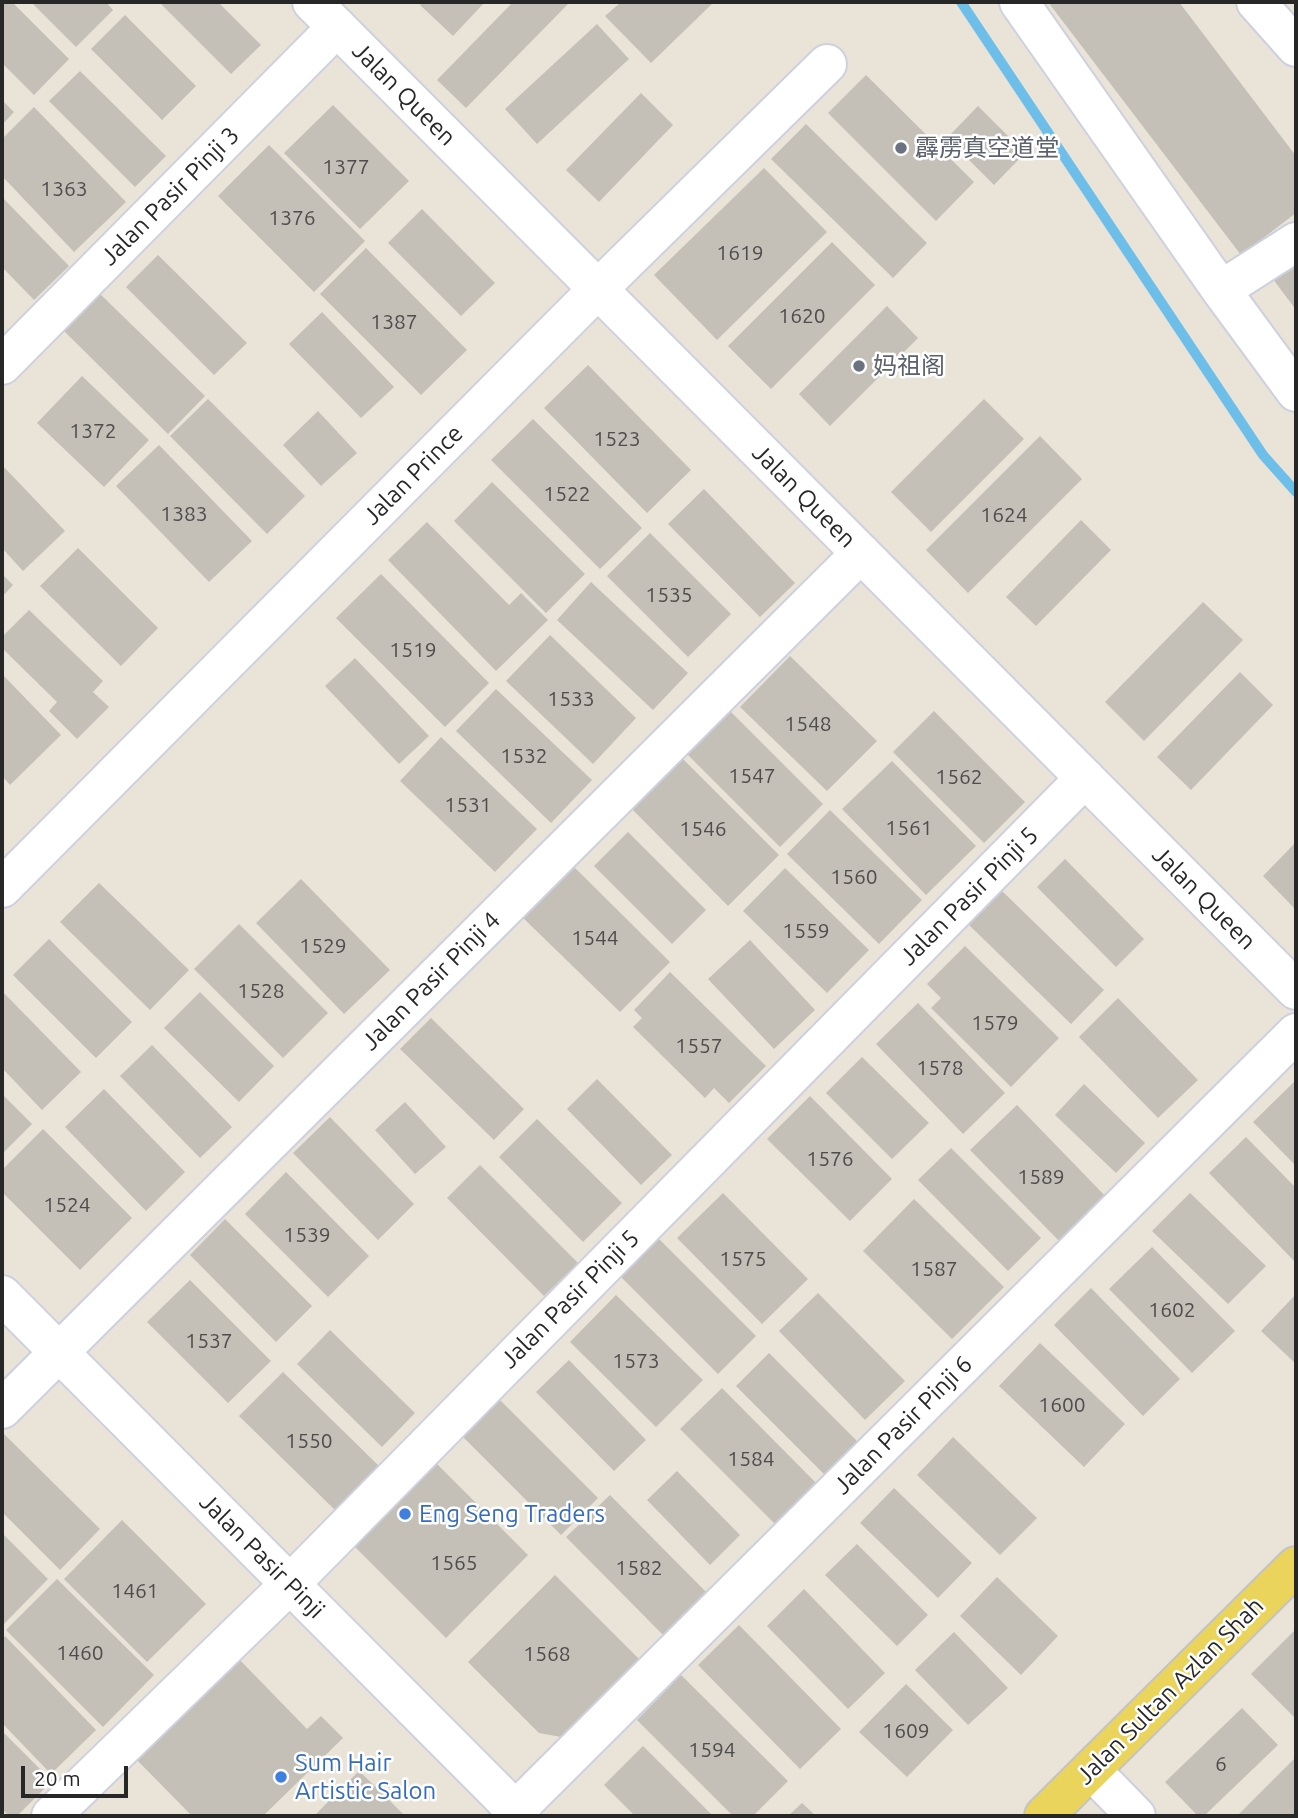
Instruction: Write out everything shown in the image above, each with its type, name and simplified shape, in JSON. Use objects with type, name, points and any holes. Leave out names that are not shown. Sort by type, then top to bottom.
[{"type":"main road","name":"Jalan Sultan Azlan Shah","points":[[1044,1816],[1296,1566]]},
{"type":"street","points":[[1018,2],[1296,392]]},
{"type":"street","points":[[1256,2],[1296,47]]},
{"type":"street","name":"Jalan Queen","points":[[325,14],[1296,990]]},
{"type":"street","name":"Jalan Pasir Pinji 3","points":[[2,365],[325,14]]},
{"type":"street","name":"Jalan Prince","points":[[2,888],[598,289],[827,64]]},
{"type":"street","points":[[1222,290],[1296,243]]},
{"type":"street","name":"Jalan Pasir Pinji 4","points":[[2,1409],[861,553]]},
{"type":"street","name":"Jalan Pasir Pinji 5","points":[[51,1816],[290,1584],[1085,778]]},
{"type":"street","name":"Jalan Pasir Pinji 6","points":[[516,1814],[1296,1033]]},
{"type":"street","name":"Jalan Pasir Pinji","points":[[2,1296],[516,1814]]},
{"type":"street","points":[[1091,1770],[1136,1816]]},
{"type":"building","points":[[2,2],[12,2],[69,59],[34,95],[2,63]]},
{"type":"building","points":[[31,2],[106,2],[113,10],[76,47]]},
{"type":"building","points":[[159,2],[218,2],[261,45],[231,74]]},
{"type":"building","points":[[423,2],[485,2],[453,36],[420,5]]},
{"type":"building","points":[[513,2],[570,2],[466,108],[437,80]]},
{"type":"building","points":[[621,2],[714,2],[651,63],[605,16]]},
{"type":"building","points":[[1048,2],[1179,2],[1296,156],[1296,213],[1241,255]]},
{"type":"building","points":[[125,15],[196,86],[162,120],[91,49]]},
{"type":"building","points":[[597,24],[629,59],[537,144],[505,109]]},
{"type":"building","points":[[80,71],[166,156],[135,187],[49,101]]},
{"type":"building","name":"霹雳真空道堂","points":[[866,75],[974,182],[936,221],[828,113]]},
{"type":"building","points":[[641,93],[673,125],[599,202],[566,170]]},
{"type":"building","points":[[2,100],[14,112],[2,125]]},
{"type":"building","points":[[333,105],[409,181],[360,229],[284,153]]},
{"type":"building","points":[[978,106],[1025,153],[994,185],[947,138]]},
{"type":"building","points":[[34,107],[126,202],[74,252],[2,176],[2,139]]},
{"type":"building","points":[[806,124],[927,243],[893,278],[771,159]]},
{"type":"building","points":[[269,145],[365,241],[314,292],[218,196]]},
{"type":"building","points":[[764,168],[827,232],[717,340],[654,275]]},
{"type":"building","points":[[2,197],[69,266],[34,300],[2,267]]},
{"type":"building","points":[[422,209],[495,283],[461,316],[388,243]]},
{"type":"building","points":[[832,242],[875,285],[771,389],[728,346]]},
{"type":"building","points":[[366,248],[467,350],[421,395],[320,294]]},
{"type":"building","points":[[158,255],[247,343],[214,375],[126,287]]},
{"type":"building","points":[[1296,255],[1296,310],[1270,275]]},
{"type":"building","points":[[96,290],[205,396],[168,434],[60,327]]},
{"type":"building","name":"妈祖阁","points":[[887,306],[918,338],[830,426],[799,394]]},
{"type":"building","points":[[322,312],[394,387],[361,418],[289,344]]},
{"type":"building","points":[[588,365],[691,470],[647,513],[544,408]]},
{"type":"building","points":[[82,376],[149,440],[104,487],[37,423]]},
{"type":"building","points":[[208,399],[305,496],[267,534],[170,436]]},
{"type":"building","points":[[984,399],[1024,439],[931,532],[891,492]]},
{"type":"building","points":[[318,411],[357,453],[321,486],[283,445]]},
{"type":"building","points":[[533,419],[642,528],[600,569],[491,460]]},
{"type":"building","points":[[1040,436],[1082,479],[968,593],[926,550]]},
{"type":"building","points":[[159,445],[252,541],[209,582],[116,486]]},
{"type":"building","points":[[2,465],[65,531],[23,571],[2,548]]},
{"type":"building","points":[[492,482],[585,574],[546,613],[454,521]]},
{"type":"building","points":[[704,489],[795,583],[760,617],[668,524]]},
{"type":"building","points":[[1081,520],[1111,550],[1036,626],[1006,597]]},
{"type":"building","points":[[427,522],[509,605],[521,593],[548,620],[496,671],[388,560]]},
{"type":"building","points":[[650,533],[731,614],[688,657],[607,576]]},
{"type":"building","points":[[78,548],[158,628],[121,666],[40,586]]},
{"type":"building","points":[[2,574],[13,585],[2,597]]},
{"type":"building","points":[[381,574],[489,683],[445,727],[336,618]]},
{"type":"building","points":[[591,582],[688,673],[653,710],[557,620]]},
{"type":"building","points":[[1203,602],[1243,640],[1144,741],[1105,702]]},
{"type":"building","points":[[29,610],[103,681],[93,692],[109,707],[77,739],[49,711],[57,702],[2,648],[2,637]]},
{"type":"building","points":[[550,635],[636,718],[593,764],[506,681]]},
{"type":"building","points":[[790,656],[877,741],[827,791],[740,707]]},
{"type":"building","points":[[355,658],[429,736],[399,764],[325,686]]},
{"type":"building","points":[[1240,672],[1273,705],[1191,790],[1157,757]]},
{"type":"building","points":[[2,674],[61,735],[10,785],[2,776]]},
{"type":"building","points":[[496,689],[592,780],[551,823],[456,731]]},
{"type":"building","points":[[723,704],[823,804],[780,847],[680,747]]},
{"type":"building","points":[[934,711],[1025,802],[984,843],[893,752]]},
{"type":"building","points":[[441,737],[537,829],[495,872],[400,781]]},
{"type":"building","points":[[677,753],[779,855],[728,906],[626,803]]},
{"type":"building","points":[[892,761],[976,846],[926,895],[842,809]]},
{"type":"building","points":[[830,810],[922,900],[879,944],[787,854]]},
{"type":"building","points":[[628,832],[706,910],[672,944],[594,866]]},
{"type":"building","points":[[1296,842],[1296,910],[1263,876]]},
{"type":"building","points":[[1065,859],[1144,939],[1116,967],[1037,887]]},
{"type":"building","points":[[569,862],[670,962],[620,1012],[519,914]]},
{"type":"building","points":[[785,868],[869,950],[827,993],[743,911]]},
{"type":"building","points":[[301,879],[390,970],[344,1014],[256,923]]},
{"type":"building","points":[[99,883],[189,970],[150,1010],[60,922]]},
{"type":"building","points":[[1001,890],[1104,990],[1071,1024],[968,924]]},
{"type":"building","points":[[239,924],[328,1013],[283,1058],[194,969]]},
{"type":"building","points":[[49,939],[132,1022],[96,1058],[13,975]]},
{"type":"building","points":[[750,940],[815,1010],[774,1049],[708,979]]},
{"type":"building","points":[[965,946],[1059,1038],[1011,1087],[931,1008],[941,998],[927,984]]},
{"type":"building","points":[[670,972],[766,1066],[729,1103],[714,1088],[705,1098],[633,1027],[642,1018],[634,1010]]},
{"type":"building","points":[[2,991],[81,1072],[42,1110],[2,1068]]},
{"type":"building","points":[[200,992],[274,1066],[239,1102],[164,1028]]},
{"type":"building","points":[[1118,998],[1198,1080],[1158,1118],[1079,1037]]},
{"type":"building","points":[[918,1003],[1005,1093],[963,1134],[876,1044]]},
{"type":"building","points":[[431,1018],[524,1109],[494,1140],[400,1049]]},
{"type":"building","points":[[152,1045],[232,1127],[200,1158],[120,1076]]},
{"type":"building","points":[[862,1057],[929,1123],[892,1159],[826,1093]]},
{"type":"building","points":[[597,1079],[672,1155],[641,1185],[567,1109]]},
{"type":"building","points":[[1296,1080],[1296,1166],[1253,1122]]},
{"type":"building","points":[[1084,1084],[1145,1143],[1116,1173],[1055,1115]]},
{"type":"building","points":[[104,1089],[185,1172],[146,1211],[65,1127]]},
{"type":"building","points":[[2,1094],[32,1124],[2,1154]]},
{"type":"building","points":[[810,1096],[892,1179],[850,1221],[767,1139]]},
{"type":"building","points":[[405,1102],[446,1147],[415,1174],[375,1130]]},
{"type":"building","points":[[1017,1105],[1112,1203],[1066,1248],[970,1150]]},
{"type":"building","points":[[330,1117],[414,1204],[378,1240],[293,1153]]},
{"type":"building","points":[[537,1119],[622,1203],[583,1242],[499,1157]]},
{"type":"building","points":[[43,1129],[132,1218],[80,1270],[2,1192],[2,1170]]},
{"type":"building","points":[[1246,1137],[1296,1188],[1296,1263],[1209,1173]]},
{"type":"building","points":[[951,1148],[1041,1238],[1008,1271],[918,1180]]},
{"type":"building","points":[[480,1165],[578,1263],[544,1296],[447,1198]]},
{"type":"building","points":[[286,1172],[369,1256],[328,1297],[245,1214]]},
{"type":"building","points":[[723,1193],[808,1279],[762,1324],[677,1238]]},
{"type":"building","points":[[1190,1193],[1266,1266],[1228,1304],[1152,1231]]},
{"type":"building","points":[[914,1199],[1004,1287],[952,1339],[863,1251]]},
{"type":"building","points":[[225,1219],[312,1306],[276,1342],[190,1255]]},
{"type":"building","points":[[658,1238],[756,1336],[718,1374],[620,1276]]},
{"type":"building","points":[[1152,1247],[1235,1331],[1192,1373],[1109,1289]]},
{"type":"building","points":[[190,1280],[271,1361],[228,1403],[147,1322]]},
{"type":"building","points":[[1091,1288],[1180,1379],[1143,1416],[1054,1325]]},
{"type":"building","points":[[818,1293],[905,1381],[865,1420],[779,1331]]},
{"type":"building","points":[[1296,1294],[1296,1364],[1261,1331]]},
{"type":"building","points":[[616,1295],[703,1380],[656,1427],[570,1342]]},
{"type":"building","points":[[330,1330],[415,1413],[382,1447],[297,1364]]},
{"type":"building","points":[[1040,1343],[1125,1424],[1084,1467],[999,1386]]},
{"type":"building","points":[[769,1353],[863,1447],[830,1480],[736,1386]]},
{"type":"building","points":[[569,1360],[646,1440],[614,1471],[536,1392]]},
{"type":"building","points":[[283,1372],[379,1466],[335,1510],[239,1416]]},
{"type":"building","points":[[722,1388],[822,1489],[781,1530],[680,1429]]},
{"type":"building","points":[[498,1398],[598,1498],[561,1535],[461,1435]]},
{"type":"building","points":[[2,1432],[100,1529],[60,1570],[2,1512]]},
{"type":"building","points":[[953,1437],[1037,1518],[1000,1555],[917,1475]]},
{"type":"building","points":[[432,1459],[528,1555],[446,1638],[350,1542]]},
{"type":"building","points":[[677,1471],[740,1535],[710,1565],[647,1500]]},
{"type":"building","points":[[894,1488],[972,1563],[938,1598],[860,1523]]},
{"type":"building","points":[[610,1495],[712,1598],[669,1641],[566,1537]]},
{"type":"building","points":[[122,1520],[206,1604],[147,1662],[64,1579]]},
{"type":"building","points":[[2,1533],[48,1579],[2,1626]]},
{"type":"building","points":[[857,1544],[928,1615],[897,1646],[825,1575]]},
{"type":"building","points":[[555,1575],[650,1670],[578,1740],[539,1733],[468,1662]]},
{"type":"building","points":[[997,1577],[1058,1636],[1021,1675],[960,1616]]},
{"type":"building","points":[[57,1579],[154,1675],[103,1727],[6,1630]]},
{"type":"building","points":[[804,1589],[885,1673],[848,1709],[767,1626]]},
{"type":"building","points":[[739,1625],[841,1729],[800,1769],[698,1665]]},
{"type":"building","points":[[1296,1629],[1296,1719],[1251,1674]]},
{"type":"building","points":[[954,1632],[1008,1688],[968,1725],[915,1670]]},
{"type":"building","points":[[5,1636],[96,1730],[51,1774],[2,1723],[2,1640]]},
{"type":"building","points":[[236,1656],[307,1729],[321,1716],[343,1738],[263,1816],[192,1816],[133,1756]]},
{"type":"building","points":[[681,1675],[788,1781],[753,1816],[733,1816],[637,1720]]},
{"type":"building","points":[[906,1684],[953,1730],[907,1777],[859,1732]]},
{"type":"building","points":[[1242,1708],[1278,1745],[1204,1816],[1198,1816],[1165,1782]]},
{"type":"building","points":[[2,1731],[52,1781],[17,1816],[9,1816],[2,1809]]},
{"type":"building","points":[[643,1746],[713,1816],[635,1816],[604,1785]]},
{"type":"building","points":[[1296,1757],[1296,1816],[1237,1816]]},
{"type":"building","points":[[359,1771],[384,1795],[405,1816],[314,1816]]},
{"type":"building","points":[[802,1803],[816,1816],[788,1816]]},
{"type":"waterway","points":[[961,2],[1263,455],[1296,492]]},
{"type":"place","name":"霹雳真空道堂","points":[[901,148]]},
{"type":"place","name":"妈祖阁","points":[[859,366]]},
{"type":"place","name":"Eng Seng Traders","points":[[405,1514]]},
{"type":"place","name":"Sum Hair Artistic Salon","points":[[281,1777]]}]
